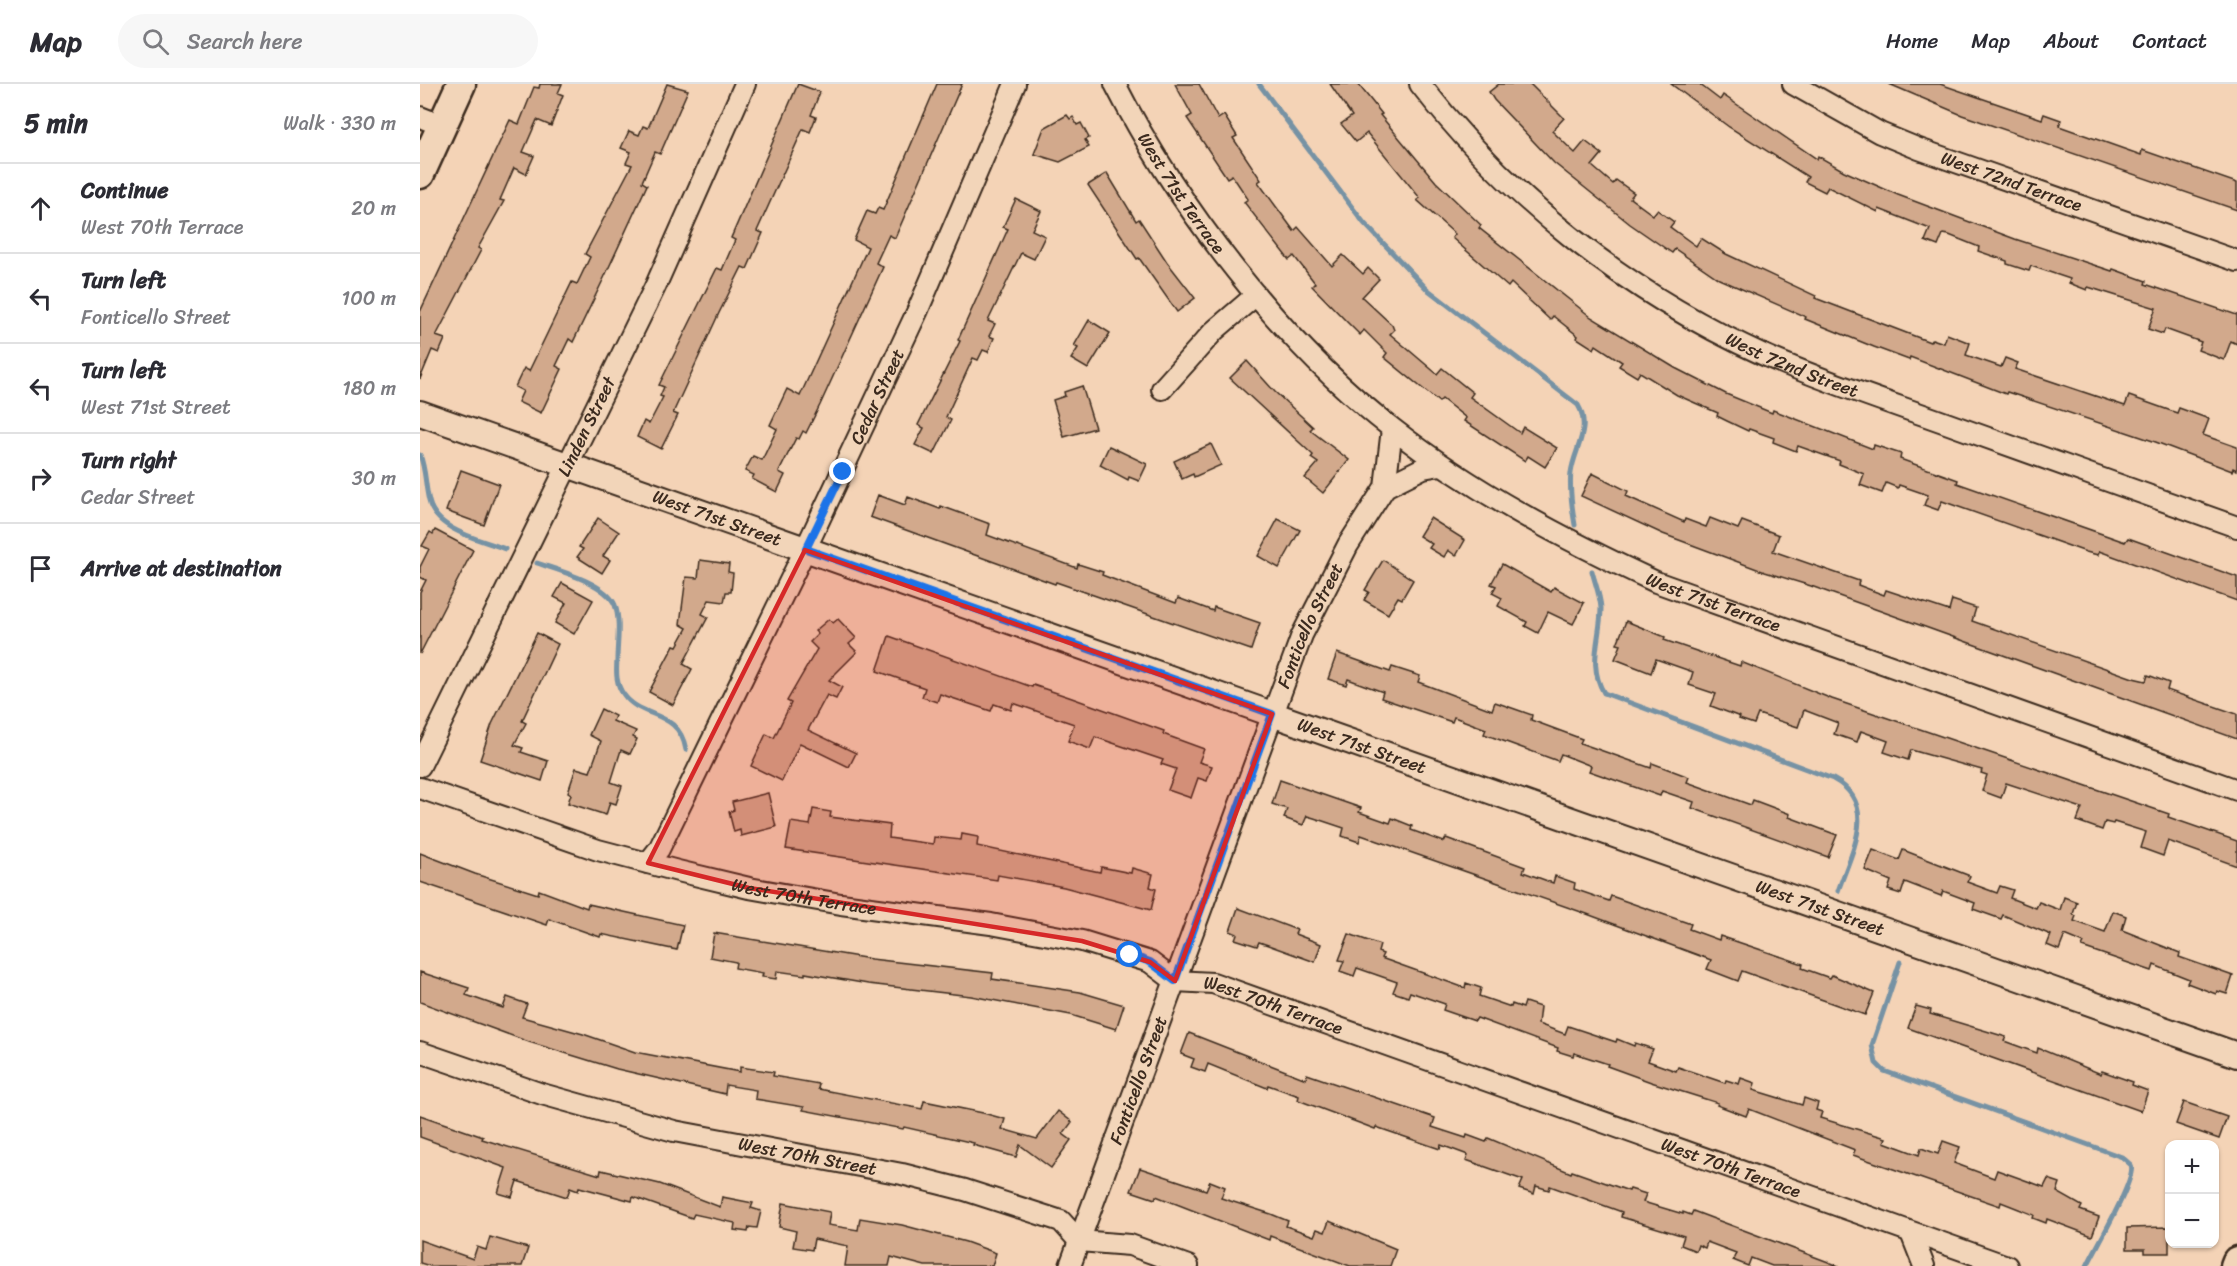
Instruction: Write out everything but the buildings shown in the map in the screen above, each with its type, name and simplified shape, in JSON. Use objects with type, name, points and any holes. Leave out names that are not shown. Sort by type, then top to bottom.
[{"type":"main road","points":[[420,174],[431,121],[461,84]]},
{"type":"main road","points":[[2235,1266],[2237,1261]]},
{"type":"street","name":"Linden Street","points":[[420,766],[655,288],[745,84]]},
{"type":"street","name":"Cedar Street","points":[[648,863],[659,849],[806,549],[917,312],[1015,84]]},
{"type":"street","name":"West 71st Terrace","points":[[1115,84],[1181,195],[1256,295],[1313,355],[1392,429],[1442,465],[1541,526],[1656,582],[2237,790]]},
{"type":"street","name":"West 72nd Street","points":[[1420,84],[1508,183],[1572,239],[1626,278],[1717,333],[1765,356],[1836,384],[2237,527]]},
{"type":"street","name":"West 72nd Terrace","points":[[1793,84],[1880,133],[1918,149],[2237,261]]},
{"type":"street","points":[[1162,388],[1215,331],[1256,295]]},
{"type":"street","name":"West 71st Street","points":[[420,413],[2237,1055]]},
{"type":"street","name":"Fonticello Street","points":[[1070,1266],[1302,635],[1326,584],[1385,487],[1392,429]]},
{"type":"street","points":[[1385,487],[1423,468],[1442,465]]},
{"type":"street","name":"West 70th Terrace","points":[[420,788],[597,850],[749,888],[841,904],[991,924],[1082,941],[1150,962],[1175,981],[1213,983],[1999,1265]]},
{"type":"street","name":"West 70th Street","points":[[420,1052],[542,1094],[674,1131],[902,1174],[965,1190],[1061,1221],[1079,1240]]},
{"type":"street","points":[[1911,1233],[1924,1266]]},
{"type":"street","points":[[1079,1240],[1130,1245],[1188,1266]]},
{"type":"highlighted area","points":[[805,550],[1272,714],[1175,981],[1150,962],[1082,941],[749,888],[648,863]]},
{"type":"waterway","points":[[1259,84],[1364,223],[1427,289],[1578,405],[1582,414],[1583,431],[1570,479],[1575,525]]},
{"type":"waterway","points":[[420,455],[429,501],[440,520],[460,532],[505,549]]},
{"type":"waterway","points":[[537,563],[580,578],[610,597],[615,605],[618,618],[617,674],[621,691],[632,703],[668,721],[676,728],[686,750]]},
{"type":"waterway","points":[[1592,571],[1601,608],[1596,672],[1604,693],[1833,779],[1847,789],[1855,802],[1859,815],[1858,830],[1855,845],[1838,891]]},
{"type":"waterway","points":[[1900,962],[1872,1045],[1876,1063],[1884,1071],[2122,1157],[2131,1165],[2128,1184],[2122,1198],[2087,1266]]},
{"type":"route","points":[[843,472],[806,549],[1272,714],[1175,981],[1150,962],[1130,955]]}]
